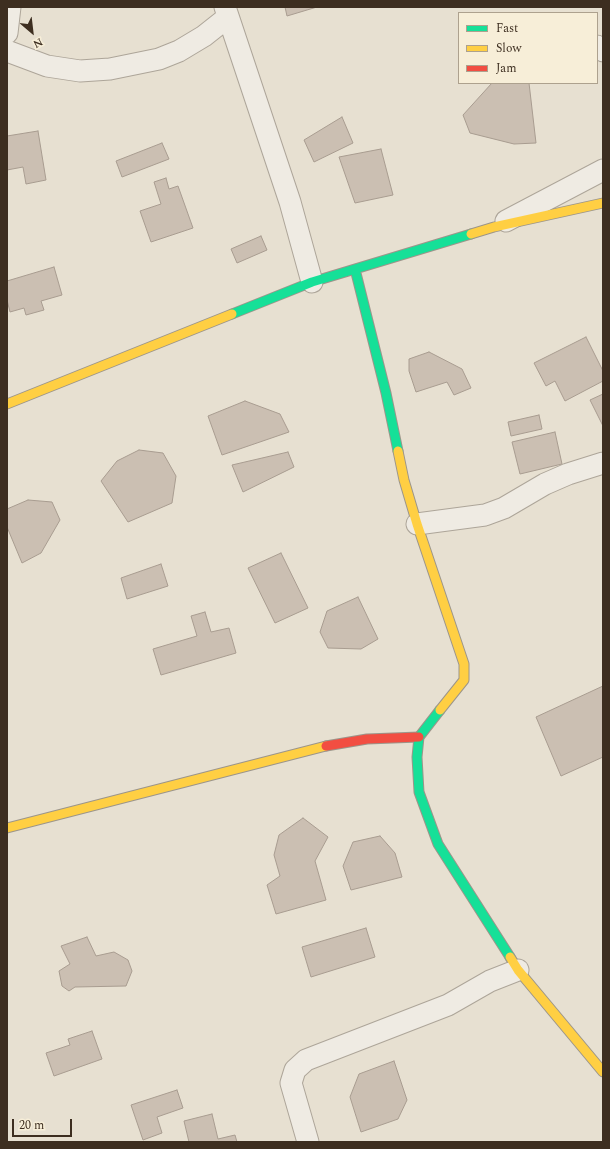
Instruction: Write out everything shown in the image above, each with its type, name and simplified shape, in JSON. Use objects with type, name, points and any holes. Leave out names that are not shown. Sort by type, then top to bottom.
[{"type":"street","points":[[7,33],[10,7]]},
{"type":"street","points":[[7,51],[47,66],[80,71],[110,69],[159,59],[179,51],[198,40],[227,12],[290,202],[312,282]]},
{"type":"street","points":[[494,227],[603,170]]},
{"type":"street","points":[[7,404],[312,282],[494,227],[603,203]]},
{"type":"street","points":[[355,269],[386,393],[404,480],[416,524],[464,664],[464,680],[419,737],[417,757],[419,792],[438,844],[518,970],[603,1072]]},
{"type":"street","points":[[416,524],[485,515],[504,508],[545,484],[568,474],[603,463]]},
{"type":"street","points":[[7,828],[325,746],[367,739],[419,737]]},
{"type":"street","points":[[308,1142],[291,1083],[295,1070],[306,1060],[448,1004],[490,982],[518,970]]},
{"type":"building","points":[[285,7],[317,7],[287,16]]},
{"type":"building","points":[[491,84],[529,84],[536,143],[514,144],[470,133],[463,115]]},
{"type":"building","points":[[342,117],[353,143],[314,162],[304,140]]},
{"type":"building","points":[[38,131],[46,180],[26,184],[23,167],[7,170],[7,136]]},
{"type":"building","points":[[162,143],[169,159],[122,177],[116,161]]},
{"type":"building","points":[[381,149],[393,195],[355,203],[339,157]]},
{"type":"building","points":[[166,178],[169,189],[178,186],[193,228],[151,242],[140,211],[161,204],[154,182]]},
{"type":"building","points":[[261,236],[267,250],[237,263],[231,249]]},
{"type":"building","points":[[54,267],[62,295],[41,301],[44,310],[26,315],[24,308],[10,312],[7,300],[7,281]]},
{"type":"building","points":[[586,337],[603,371],[603,381],[565,401],[555,381],[546,386],[534,363]]},
{"type":"building","points":[[429,352],[462,369],[471,388],[454,395],[447,382],[416,392],[409,371],[409,359]]},
{"type":"building","points":[[603,394],[603,426],[590,400]]},
{"type":"building","points":[[245,401],[280,414],[289,432],[222,455],[208,416]]},
{"type":"building","points":[[539,415],[542,429],[511,436],[508,422]]},
{"type":"building","points":[[555,432],[562,464],[520,474],[512,442]]},
{"type":"building","points":[[139,450],[163,453],[176,476],[172,503],[128,522],[101,481],[117,461]]},
{"type":"building","points":[[288,452],[294,467],[243,492],[232,465]]},
{"type":"building","points":[[28,500],[52,502],[60,520],[41,553],[22,563],[7,527],[7,509]]},
{"type":"building","points":[[281,553],[308,608],[275,623],[248,568]]},
{"type":"building","points":[[161,564],[168,586],[127,599],[121,578]]},
{"type":"building","points":[[358,597],[378,639],[361,649],[328,648],[320,632],[327,611]]},
{"type":"building","points":[[205,612],[211,632],[229,628],[236,653],[161,675],[153,649],[197,636],[191,616]]},
{"type":"building","points":[[603,686],[603,757],[561,776],[536,717]]},
{"type":"building","points":[[303,818],[328,837],[315,861],[326,900],[276,914],[267,885],[280,876],[274,855],[279,835]]},
{"type":"building","points":[[380,836],[395,853],[402,877],[351,890],[343,866],[353,842]]},
{"type":"building","points":[[366,928],[375,957],[311,977],[302,947]]},
{"type":"building","points":[[87,937],[96,956],[114,952],[128,960],[132,971],[126,986],[75,987],[69,991],[62,986],[59,971],[70,964],[61,946]]},
{"type":"building","points":[[92,1031],[102,1059],[54,1076],[46,1053],[70,1045],[68,1039]]},
{"type":"building","points":[[394,1061],[407,1100],[398,1119],[361,1132],[350,1097],[359,1074]]},
{"type":"building","points":[[177,1090],[183,1108],[157,1117],[162,1133],[143,1140],[131,1105]]},
{"type":"building","points":[[212,1114],[218,1139],[235,1135],[237,1142],[189,1142],[184,1121]]},
{"type":"traffic: fast","points":[[232,314],[312,282],[471,234]]},
{"type":"traffic: fast","points":[[355,269],[386,393],[398,451]]},
{"type":"traffic: fast","points":[[440,710],[419,737],[417,757],[419,792],[438,844],[510,957]]},
{"type":"traffic: slow","points":[[471,234],[494,227],[603,203]]},
{"type":"traffic: slow","points":[[7,404],[232,314]]},
{"type":"traffic: slow","points":[[398,451],[404,480],[417,524],[464,664],[464,680],[440,710]]},
{"type":"traffic: slow","points":[[7,828],[326,746]]},
{"type":"traffic: slow","points":[[510,957],[518,970],[603,1072]]},
{"type":"traffic: jam","points":[[326,746],[367,739],[419,737]]}]
